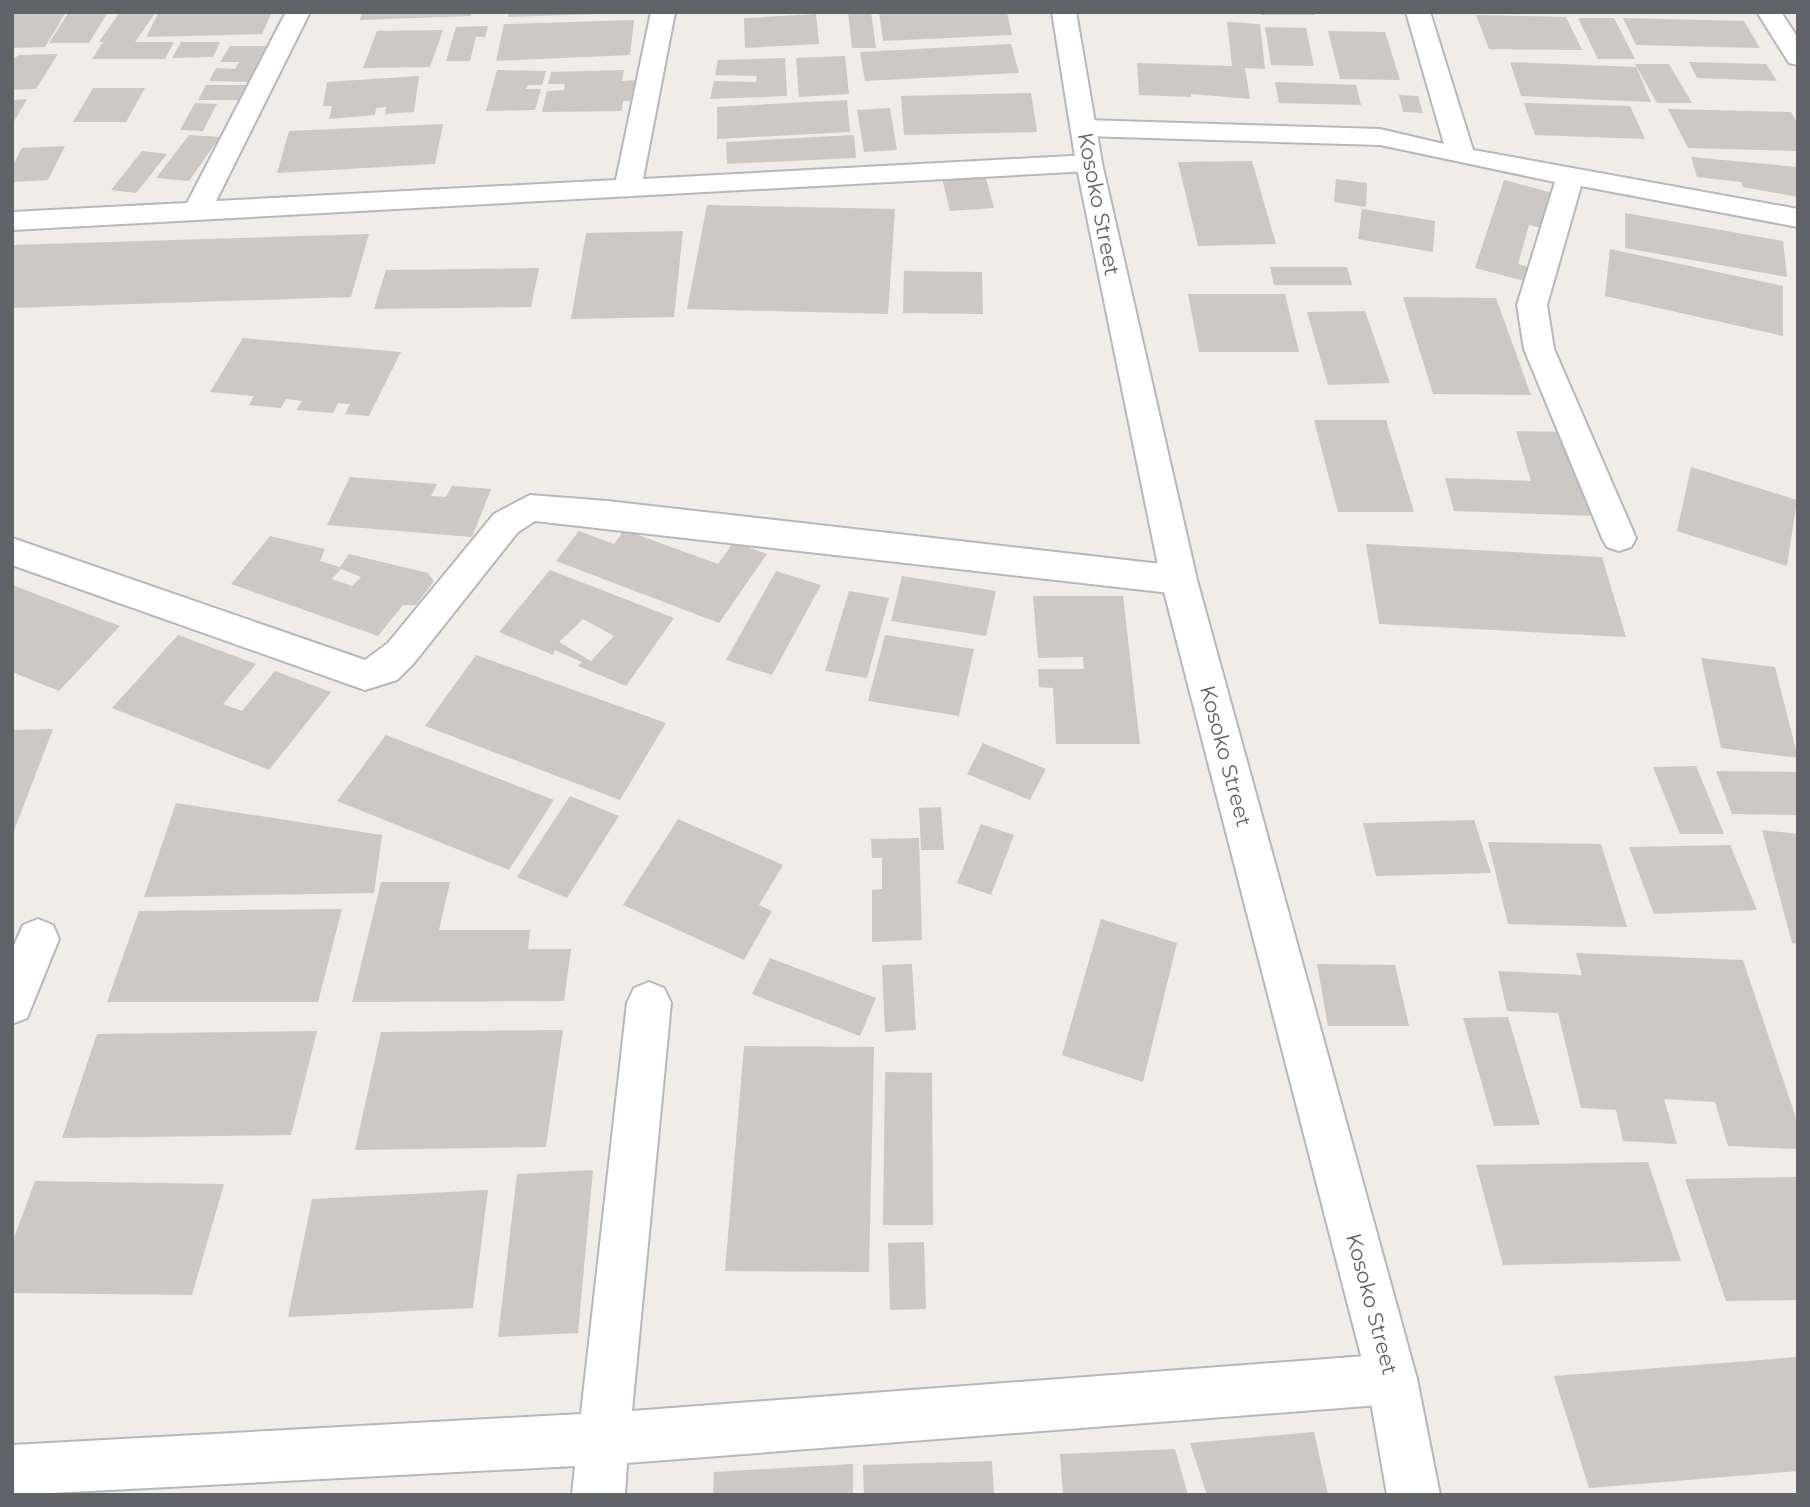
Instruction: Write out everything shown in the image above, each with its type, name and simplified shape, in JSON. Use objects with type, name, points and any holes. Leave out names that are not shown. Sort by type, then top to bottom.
[{"type":"street","points":[[197,211],[298,12]]},
{"type":"street","points":[[628,187],[663,12]]},
{"type":"street","name":"Kosoko Street","points":[[1064,12],[1087,146],[1179,580],[1392,1379],[1414,1495]]},
{"type":"street","points":[[1418,12],[1461,156]]},
{"type":"street","points":[[1769,12],[1798,58]]},
{"type":"street","points":[[12,221],[628,187],[1087,146],[1380,137],[1461,156],[1798,218]]},
{"type":"street","points":[[1572,175],[1532,305],[1539,349],[1619,538]]},
{"type":"street","points":[[12,551],[365,675],[384,669],[401,653],[506,523],[530,508],[607,514],[1179,580]]},
{"type":"street","points":[[12,1003],[38,939]]},
{"type":"street","points":[[598,1495],[649,1003]]},
{"type":"street","points":[[12,1471],[603,1439],[1392,1379]]},
{"type":"building","points":[[12,12],[66,12],[45,47],[12,48]]},
{"type":"building","points":[[69,12],[108,12],[89,43],[49,43]]},
{"type":"building","points":[[120,12],[156,12],[135,42],[174,42],[165,59],[92,59],[103,42],[99,42]]},
{"type":"building","points":[[159,12],[272,12],[262,34],[146,37]]},
{"type":"building","points":[[362,12],[472,12],[471,16],[360,20]]},
{"type":"building","points":[[509,12],[597,12],[597,14],[508,17]]},
{"type":"building","points":[[848,12],[871,12],[876,48],[852,48]]},
{"type":"building","points":[[879,12],[1007,12],[1012,35],[883,41]]},
{"type":"building","points":[[1261,12],[1313,12],[1314,15],[1261,15]]},
{"type":"building","points":[[816,14],[819,44],[745,48],[744,18]]},
{"type":"building","points":[[1476,15],[1566,17],[1582,50],[1489,49]]},
{"type":"building","points":[[1578,18],[1614,18],[1635,59],[1598,59]]},
{"type":"building","points":[[1623,18],[1744,21],[1760,48],[1636,45]]},
{"type":"building","points":[[634,20],[630,55],[496,61],[504,24]]},
{"type":"building","points":[[1227,22],[1260,24],[1265,69],[1245,68],[1250,99],[1191,94],[1191,97],[1139,95],[1137,63],[1232,66]]},
{"type":"building","points":[[488,26],[485,37],[476,37],[470,61],[446,61],[456,27]]},
{"type":"building","points":[[1265,27],[1306,28],[1314,66],[1271,65]]},
{"type":"building","points":[[443,30],[430,67],[363,68],[377,31]]},
{"type":"building","points":[[1328,31],[1385,32],[1400,80],[1340,79]]},
{"type":"building","points":[[181,42],[220,42],[213,57],[172,58]]},
{"type":"building","points":[[1011,44],[1019,73],[865,81],[860,52]]},
{"type":"building","points":[[230,46],[269,46],[248,82],[209,81],[216,68],[235,69],[239,62],[220,62]]},
{"type":"building","points":[[58,54],[36,89],[12,90],[12,60],[19,55]]},
{"type":"building","points":[[845,56],[849,94],[799,97],[796,58]]},
{"type":"building","points":[[785,58],[787,96],[710,99],[714,81],[756,82],[757,76],[715,75],[718,60]]},
{"type":"building","points":[[1510,62],[1636,67],[1651,102],[1521,96]]},
{"type":"building","points":[[1689,62],[1766,64],[1777,81],[1697,78]]},
{"type":"building","points":[[1635,64],[1669,64],[1692,103],[1657,103]]},
{"type":"building","points":[[497,70],[546,71],[542,85],[528,85],[526,89],[541,89],[535,110],[486,111]]},
{"type":"building","points":[[624,70],[622,81],[640,80],[637,101],[623,101],[622,111],[542,112],[547,91],[564,90],[565,84],[548,84],[551,72]]},
{"type":"building","points":[[419,76],[414,112],[385,114],[386,107],[376,108],[375,115],[329,119],[332,106],[323,106],[327,82]]},
{"type":"building","points":[[1275,82],[1356,85],[1361,105],[1279,103]]},
{"type":"building","points":[[206,85],[246,85],[238,100],[198,100]]},
{"type":"building","points":[[93,88],[145,88],[126,122],[73,122]]},
{"type":"building","points":[[1031,93],[1037,132],[904,135],[901,96]]},
{"type":"building","points":[[1399,95],[1418,96],[1423,113],[1403,112]]},
{"type":"building","points":[[27,99],[12,125],[12,100]]},
{"type":"building","points":[[847,100],[850,132],[717,139],[717,107]]},
{"type":"building","points":[[195,103],[217,104],[203,131],[180,130]]},
{"type":"building","points":[[1524,103],[1630,106],[1645,139],[1535,135]]},
{"type":"building","points":[[890,108],[897,150],[864,152],[857,110]]},
{"type":"building","points":[[1668,109],[1791,112],[1798,124],[1798,151],[1688,148]]},
{"type":"building","points":[[443,124],[435,164],[277,173],[289,131]]},
{"type":"building","points":[[189,135],[220,137],[189,181],[156,178]]},
{"type":"building","points":[[854,135],[856,158],[727,164],[726,142]]},
{"type":"building","points":[[65,146],[48,180],[12,182],[12,167],[22,148]]},
{"type":"building","points":[[142,151],[167,154],[136,193],[111,190]]},
{"type":"building","points":[[1691,157],[1798,167],[1798,197],[1743,187],[1741,182],[1697,177]]},
{"type":"building","points":[[1252,161],[1276,244],[1198,246],[1178,162]]},
{"type":"building","points":[[985,175],[994,208],[950,211],[942,178]]},
{"type":"building","points":[[1336,179],[1367,183],[1366,207],[1334,202]]},
{"type":"building","points":[[1504,180],[1553,193],[1542,228],[1529,225],[1518,264],[1532,268],[1528,282],[1475,268]]},
{"type":"building","points":[[707,205],[895,209],[888,314],[687,309]]},
{"type":"building","points":[[1362,209],[1435,221],[1433,252],[1358,239]]},
{"type":"building","points":[[1625,213],[1783,241],[1787,277],[1625,248]]},
{"type":"building","points":[[683,231],[674,317],[571,319],[586,233]]},
{"type":"building","points":[[369,234],[351,297],[12,308],[12,245]]},
{"type":"building","points":[[1610,249],[1783,286],[1783,336],[1605,296]]},
{"type":"building","points":[[1270,267],[1347,267],[1352,285],[1274,285]]},
{"type":"building","points":[[539,268],[531,307],[374,309],[386,270]]},
{"type":"building","points":[[904,271],[982,272],[983,314],[903,313]]},
{"type":"building","points":[[1188,294],[1285,294],[1299,352],[1199,352]]},
{"type":"building","points":[[1403,297],[1496,298],[1531,395],[1433,394]]},
{"type":"building","points":[[1365,311],[1390,383],[1328,385],[1307,312]]},
{"type":"building","points":[[243,338],[401,352],[369,416],[345,414],[350,404],[338,403],[333,413],[296,410],[302,401],[286,399],[281,408],[249,405],[254,396],[210,392]]},
{"type":"building","points":[[1314,420],[1386,420],[1414,512],[1338,512]]},
{"type":"building","points":[[1516,431],[1570,432],[1599,516],[1454,511],[1445,478],[1531,481]]},
{"type":"building","points":[[1691,467],[1797,500],[1787,566],[1677,531]]},
{"type":"building","points":[[350,477],[437,484],[431,496],[446,497],[452,486],[491,489],[472,537],[327,525]]},
{"type":"building","points":[[624,530],[718,564],[734,542],[767,554],[719,623],[556,561],[579,531],[614,544]]},
{"type":"building","points":[[270,536],[325,549],[320,561],[340,567],[349,554],[428,573],[434,581],[416,605],[403,605],[378,636],[231,584]],"holes":[[[341,569],[361,577],[352,586],[332,579]]]},
{"type":"building","points":[[1366,544],[1602,557],[1626,637],[1379,624]]},
{"type":"building","points":[[550,570],[674,618],[626,686],[578,666],[582,662],[555,650],[553,655],[499,632]],"holes":[[[583,619],[614,636],[591,661],[559,642]]]},
{"type":"building","points":[[776,571],[821,585],[772,675],[726,660]]},
{"type":"building","points":[[902,576],[996,591],[986,636],[891,621]]},
{"type":"building","points":[[12,585],[120,626],[59,691],[12,672]]},
{"type":"building","points":[[849,591],[889,598],[867,678],[825,671]]},
{"type":"building","points":[[1033,596],[1123,596],[1140,744],[1056,744],[1053,688],[1039,687],[1038,669],[1084,669],[1083,657],[1038,658]]},
{"type":"building","points":[[178,635],[256,664],[223,704],[242,711],[275,671],[331,692],[269,770],[112,708]]},
{"type":"building","points":[[885,635],[974,649],[959,716],[868,701]]},
{"type":"building","points":[[476,655],[666,723],[620,800],[425,726]]},
{"type":"building","points":[[1701,658],[1775,667],[1798,758],[1721,748]]},
{"type":"building","points":[[53,729],[12,836],[12,730]]},
{"type":"building","points":[[386,735],[554,800],[509,870],[337,801]]},
{"type":"building","points":[[983,743],[1046,769],[1030,800],[967,774]]},
{"type":"building","points":[[1696,766],[1724,834],[1680,834],[1653,767]]},
{"type":"building","points":[[1716,771],[1798,772],[1798,815],[1732,814]]},
{"type":"building","points":[[570,796],[619,816],[567,898],[517,877]]},
{"type":"building","points":[[176,803],[382,835],[374,893],[144,897]]},
{"type":"building","points":[[941,807],[944,850],[921,850],[919,808]]},
{"type":"building","points":[[678,819],[783,865],[759,905],[772,911],[744,960],[623,905]]},
{"type":"building","points":[[1474,820],[1491,873],[1376,876],[1363,823]]},
{"type":"building","points":[[981,824],[1014,835],[991,895],[957,883]]},
{"type":"building","points":[[1762,830],[1798,834],[1798,944],[1792,943]]},
{"type":"building","points":[[919,838],[922,940],[872,942],[872,890],[882,889],[882,858],[872,858],[871,839]]},
{"type":"building","points":[[1488,842],[1601,844],[1627,927],[1508,924]]},
{"type":"building","points":[[1730,845],[1757,910],[1654,914],[1629,847]]},
{"type":"building","points":[[381,882],[450,882],[439,930],[530,930],[528,949],[571,949],[564,1001],[352,1002]]},
{"type":"building","points":[[342,909],[318,1002],[107,1002],[139,911]]},
{"type":"building","points":[[1101,919],[1177,943],[1143,1082],[1062,1055]]},
{"type":"building","points":[[1576,953],[1743,960],[1798,1124],[1798,1149],[1728,1146],[1715,1102],[1664,1099],[1677,1144],[1623,1141],[1616,1110],[1581,1108],[1558,1013],[1507,1011],[1498,971],[1582,975]]},
{"type":"building","points":[[770,958],[876,998],[860,1036],[752,994]]},
{"type":"building","points":[[912,964],[916,1030],[885,1032],[882,965]]},
{"type":"building","points":[[1317,964],[1395,965],[1409,1026],[1328,1026]]},
{"type":"building","points":[[1508,1017],[1540,1125],[1494,1126],[1463,1018]]},
{"type":"building","points":[[563,1030],[546,1147],[355,1150],[381,1032]]},
{"type":"building","points":[[317,1031],[291,1135],[62,1138],[97,1034]]},
{"type":"building","points":[[744,1046],[874,1047],[869,1272],[725,1271]]},
{"type":"building","points":[[885,1072],[932,1073],[933,1225],[883,1225]]},
{"type":"building","points":[[1648,1162],[1681,1261],[1503,1265],[1476,1165]]},
{"type":"building","points":[[593,1170],[578,1333],[498,1337],[517,1174]]},
{"type":"building","points":[[1798,1177],[1798,1300],[1726,1301],[1685,1179]]},
{"type":"building","points":[[35,1181],[224,1184],[192,1295],[12,1293],[12,1243]]},
{"type":"building","points":[[488,1190],[473,1308],[288,1317],[312,1199]]},
{"type":"building","points":[[924,1242],[926,1309],[890,1310],[888,1243]]},
{"type":"building","points":[[1798,1357],[1798,1471],[1589,1488],[1554,1376]]},
{"type":"building","points":[[1314,1432],[1328,1495],[1207,1495],[1190,1443]]},
{"type":"building","points":[[1175,1449],[1188,1495],[1063,1495],[1060,1454]]},
{"type":"building","points":[[992,1461],[994,1495],[864,1495],[863,1465]]},
{"type":"building","points":[[853,1464],[853,1495],[713,1495],[714,1472]]}]
